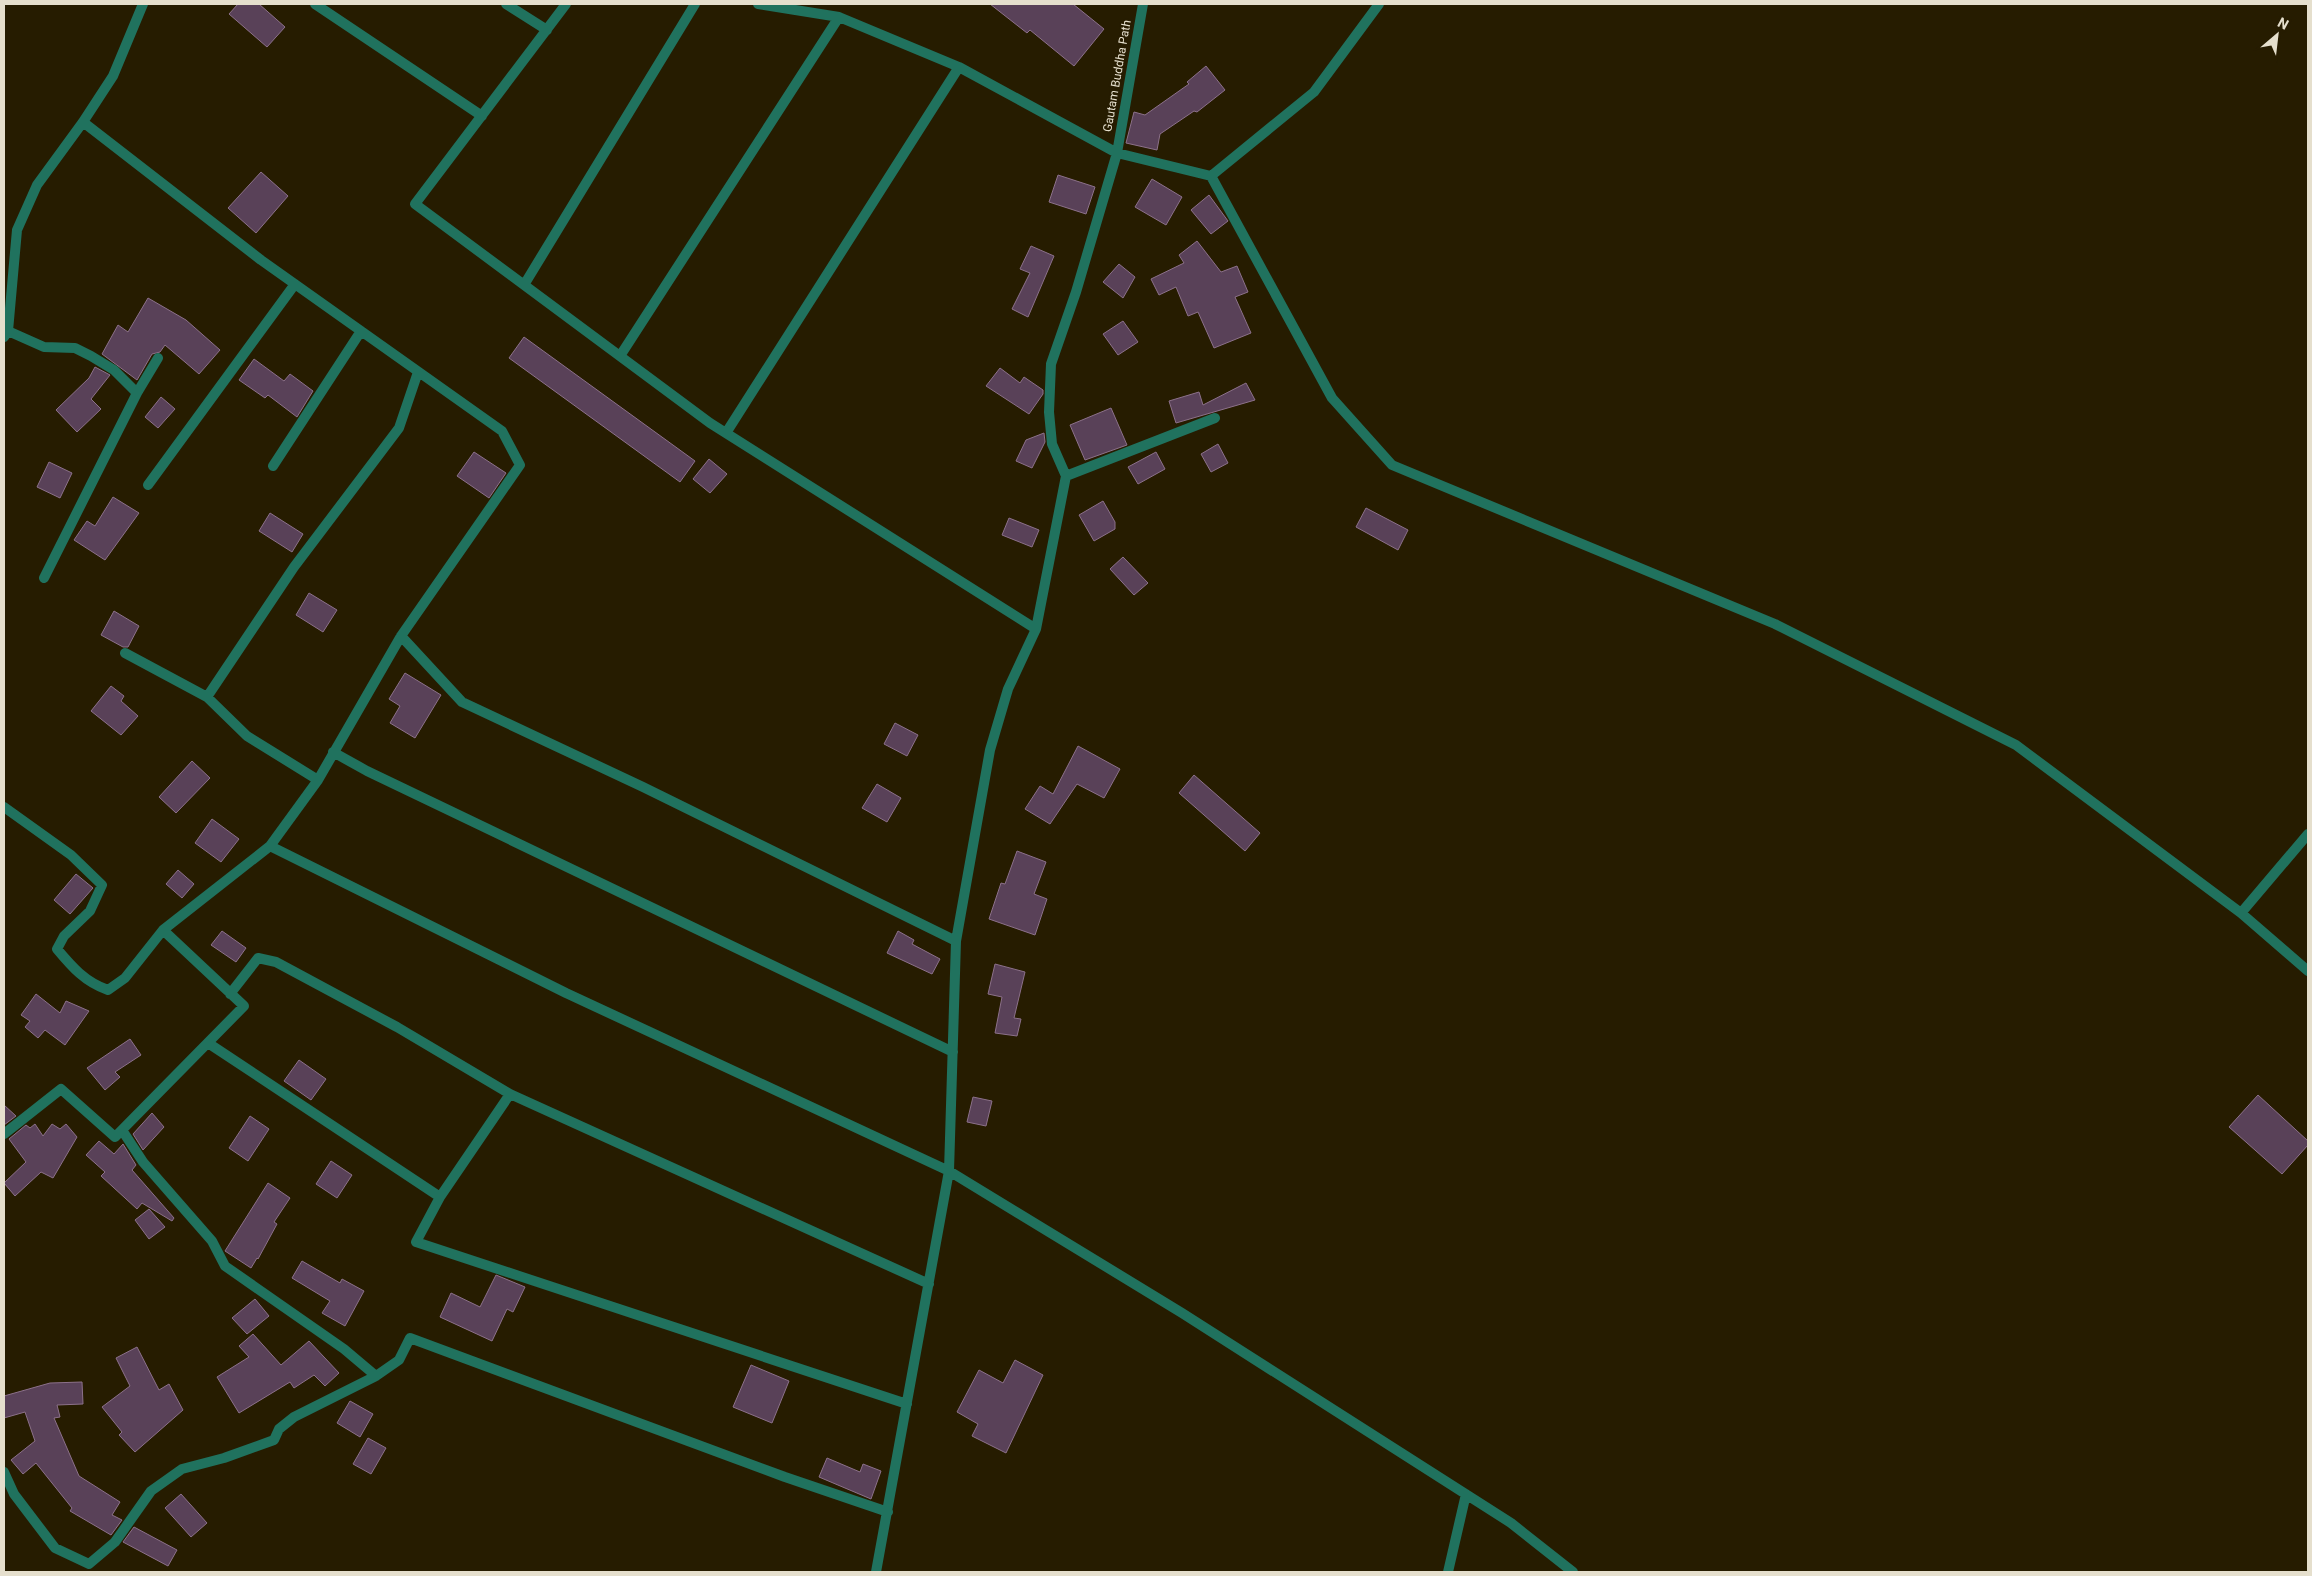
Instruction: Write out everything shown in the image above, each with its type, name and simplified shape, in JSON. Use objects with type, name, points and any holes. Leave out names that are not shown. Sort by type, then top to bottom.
[{"type":"street","points":[[137,394],[114,370],[75,348],[44,347],[6,334],[17,230],[37,185],[83,122],[113,76],[143,4]]},
{"type":"street","points":[[315,4],[482,116]]},
{"type":"street","points":[[506,4],[547,30]]},
{"type":"street","points":[[566,4],[415,204],[726,433],[1036,629]]},
{"type":"street","points":[[524,285],[695,4]]},
{"type":"street","points":[[758,4],[840,17],[959,67],[1117,153],[1211,176],[1332,398],[1392,465],[1775,624],[2016,745],[2241,913],[2308,971]]},
{"type":"street","name":"Gautam Buddha Path","points":[[1066,476],[1052,444],[1049,412],[1050,364],[1076,292],[1117,153],[1143,4]]},
{"type":"street","points":[[1211,176],[1314,92],[1379,4]]},
{"type":"street","points":[[620,356],[840,17]]},
{"type":"street","points":[[726,433],[959,67]]},
{"type":"street","points":[[4,807],[71,855],[102,885],[90,911],[64,936],[57,949],[75,971],[93,985],[108,990],[124,978],[163,930],[270,846],[318,780],[401,636],[520,465],[502,431],[295,284],[83,122]]},
{"type":"street","points":[[148,485],[295,284]]},
{"type":"street","points":[[272,466],[361,331]]},
{"type":"street","points":[[44,578],[137,394],[158,358]]},
{"type":"street","points":[[207,696],[294,567],[399,428],[418,372]]},
{"type":"street","points":[[876,1572],[949,1171],[956,941],[990,750],[1008,689],[1036,629],[1066,476],[1215,418]]},
{"type":"street","points":[[401,636],[462,702],[643,787],[956,941]]},
{"type":"street","points":[[125,653],[207,696],[247,736],[318,780]]},
{"type":"street","points":[[333,752],[420,797],[953,1052]]},
{"type":"street","points":[[2241,913],[2308,834]]},
{"type":"street","points":[[270,846],[566,993],[949,1171],[1182,1313],[1511,1522],[1573,1572]]},
{"type":"street","points":[[4,1134],[62,1089],[115,1137],[244,1006],[163,930]]},
{"type":"street","points":[[230,994],[258,958],[276,962],[397,1028],[510,1094],[929,1284]]},
{"type":"street","points":[[208,1043],[440,1197]]},
{"type":"street","points":[[510,1094],[440,1197],[416,1242],[907,1404]]},
{"type":"street","points":[[122,1130],[143,1162],[212,1241],[225,1266],[344,1348],[376,1376]]},
{"type":"street","points":[[4,1472],[14,1494],[55,1548],[91,1568],[115,1542],[151,1491],[182,1469],[224,1458],[274,1440],[279,1429],[294,1417],[376,1376],[399,1360],[410,1338],[785,1477],[888,1512]]},
{"type":"street","points":[[1448,1572],[1466,1494]]},
{"type":"building","points":[[238,4],[259,4],[285,27],[267,47],[229,14]]},
{"type":"building","points":[[990,4],[1073,4],[1104,29],[1074,66],[1030,30],[1027,33]]},
{"type":"building","points":[[1206,66],[1225,90],[1197,112],[1194,111],[1160,134],[1157,150],[1126,143],[1134,112],[1145,115],[1189,84],[1187,82]]},
{"type":"building","points":[[261,172],[288,196],[256,233],[228,208]]},
{"type":"building","points":[[1058,175],[1095,187],[1086,214],[1049,202]]},
{"type":"building","points":[[1152,179],[1182,197],[1166,225],[1135,207]]},
{"type":"building","points":[[1209,195],[1228,221],[1211,234],[1191,210]]},
{"type":"building","points":[[1197,241],[1221,272],[1237,266],[1248,292],[1235,297],[1251,333],[1214,348],[1198,312],[1188,316],[1176,287],[1159,295],[1151,279],[1184,263],[1179,255]]},
{"type":"building","points":[[1031,246],[1054,256],[1028,317],[1012,309],[1030,273],[1020,269]]},
{"type":"building","points":[[1119,264],[1135,277],[1123,298],[1103,282]]},
{"type":"building","points":[[148,298],[186,320],[220,350],[199,374],[165,345],[160,352],[152,354],[137,380],[102,354],[118,325],[128,332]]},
{"type":"building","points":[[1123,321],[1138,342],[1118,355],[1103,334]]},
{"type":"building","points":[[524,337],[695,461],[680,482],[509,358]]},
{"type":"building","points":[[254,359],[284,381],[290,374],[313,391],[297,417],[268,395],[265,398],[239,380]]},
{"type":"building","points":[[95,367],[110,375],[91,399],[101,409],[77,432],[56,410],[89,378]]},
{"type":"building","points":[[1000,368],[1020,383],[1024,377],[1043,390],[1043,394],[1029,414],[986,386]]},
{"type":"building","points":[[1246,383],[1255,400],[1176,423],[1169,401],[1199,392],[1203,405]]},
{"type":"building","points":[[161,397],[175,409],[158,428],[145,417]]},
{"type":"building","points":[[1111,408],[1127,445],[1085,460],[1070,425]]},
{"type":"building","points":[[1044,433],[1045,442],[1032,468],[1016,461],[1026,440]]},
{"type":"building","points":[[1218,444],[1228,463],[1211,472],[1201,454]]},
{"type":"building","points":[[474,452],[506,473],[489,498],[457,476]]},
{"type":"building","points":[[1156,452],[1165,469],[1138,484],[1128,467]]},
{"type":"building","points":[[709,459],[727,474],[710,493],[693,479]]},
{"type":"building","points":[[49,462],[72,473],[60,498],[37,487]]},
{"type":"building","points":[[113,497],[139,513],[105,560],[74,540],[87,521],[95,526]]},
{"type":"building","points":[[1103,501],[1115,522],[1115,529],[1094,541],[1079,515]]},
{"type":"building","points":[[1366,508],[1408,530],[1398,550],[1356,527]]},
{"type":"building","points":[[270,513],[303,534],[292,552],[259,531]]},
{"type":"building","points":[[1009,518],[1039,530],[1032,547],[1002,535]]},
{"type":"building","points":[[1123,557],[1148,583],[1134,595],[1110,569]]},
{"type":"building","points":[[309,593],[337,610],[323,632],[296,615]]},
{"type":"building","points":[[114,611],[139,626],[128,647],[123,647],[101,635]]},
{"type":"building","points":[[405,673],[441,695],[415,738],[390,723],[400,706],[389,699]]},
{"type":"building","points":[[111,686],[124,696],[121,701],[138,716],[121,735],[91,711]]},
{"type":"building","points":[[895,723],[918,735],[907,756],[884,744]]},
{"type":"building","points":[[1078,746],[1120,769],[1104,798],[1077,784],[1050,824],[1025,809],[1040,786],[1053,794]]},
{"type":"building","points":[[192,761],[210,778],[176,813],[159,797]]},
{"type":"building","points":[[1194,775],[1260,833],[1245,851],[1179,793]]},
{"type":"building","points":[[877,784],[901,798],[887,822],[862,808]]},
{"type":"building","points":[[212,819],[239,839],[221,862],[195,843]]},
{"type":"building","points":[[1017,851],[1046,862],[1034,894],[1047,899],[1035,935],[989,919],[1001,883],[1005,884]]},
{"type":"building","points":[[178,870],[194,884],[182,898],[166,884]]},
{"type":"building","points":[[76,874],[93,888],[70,914],[54,900]]},
{"type":"building","points":[[222,931],[246,948],[236,962],[211,945]]},
{"type":"building","points":[[898,931],[914,940],[912,944],[940,959],[932,974],[887,953]]},
{"type":"building","points":[[995,964],[1025,972],[1014,1018],[1021,1019],[1017,1036],[995,1033],[1002,997],[988,994]]},
{"type":"building","points":[[36,994],[60,1013],[66,1001],[89,1011],[65,1045],[45,1030],[38,1038],[25,1027],[30,1021],[21,1015]]},
{"type":"building","points":[[130,1039],[141,1055],[115,1072],[120,1077],[105,1090],[87,1068]]},
{"type":"building","points":[[299,1060],[326,1079],[311,1100],[284,1081]]},
{"type":"building","points":[[2258,1095],[2308,1141],[2308,1145],[2282,1174],[2229,1127]]},
{"type":"building","points":[[973,1097],[992,1101],[986,1126],[967,1122]]},
{"type":"building","points":[[4,1105],[16,1116],[4,1125]]},
{"type":"building","points":[[152,1113],[164,1127],[143,1150],[133,1134]]},
{"type":"building","points":[[250,1116],[269,1129],[248,1161],[229,1148]]},
{"type":"building","points":[[35,1124],[43,1136],[52,1124],[60,1129],[66,1124],[77,1137],[53,1178],[41,1172],[15,1196],[4,1183],[26,1162],[9,1139],[26,1125],[30,1128]]},
{"type":"building","points":[[99,1141],[114,1154],[123,1144],[136,1165],[132,1170],[174,1218],[172,1221],[142,1203],[137,1209],[101,1176],[105,1172],[86,1155]]},
{"type":"building","points":[[331,1161],[352,1175],[337,1198],[316,1184]]},
{"type":"building","points":[[268,1183],[290,1198],[274,1222],[277,1224],[251,1268],[225,1251]]},
{"type":"building","points":[[149,1209],[165,1227],[149,1239],[135,1220]]},
{"type":"building","points":[[302,1261],[340,1283],[342,1279],[364,1291],[345,1326],[322,1313],[330,1301],[292,1278]]},
{"type":"building","points":[[496,1275],[525,1287],[513,1312],[507,1309],[492,1341],[440,1317],[451,1293],[480,1307]]},
{"type":"building","points":[[255,1299],[269,1316],[247,1334],[232,1318]]},
{"type":"building","points":[[253,1334],[281,1365],[309,1341],[339,1373],[325,1386],[314,1375],[294,1388],[290,1382],[239,1413],[217,1377],[249,1357],[239,1346]]},
{"type":"building","points":[[137,1347],[159,1390],[169,1384],[183,1410],[135,1452],[119,1435],[122,1432],[102,1407],[130,1386],[116,1358]]},
{"type":"building","points":[[1015,1360],[1043,1375],[1006,1453],[972,1436],[978,1424],[957,1412],[979,1370],[1003,1383]]},
{"type":"building","points":[[751,1365],[789,1381],[772,1423],[733,1407]]},
{"type":"building","points":[[82,1382],[83,1404],[57,1405],[60,1417],[54,1418],[79,1476],[120,1502],[112,1515],[122,1520],[111,1535],[70,1511],[72,1508],[36,1463],[23,1474],[11,1460],[35,1441],[25,1412],[4,1418],[4,1396],[50,1383]]},
{"type":"building","points":[[350,1401],[373,1414],[360,1437],[337,1423]]},
{"type":"building","points":[[368,1438],[386,1448],[371,1474],[353,1464]]},
{"type":"building","points":[[827,1458],[860,1472],[863,1464],[881,1471],[871,1499],[819,1477]]},
{"type":"building","points":[[181,1494],[207,1523],[191,1537],[165,1508]]},
{"type":"building","points":[[134,1527],[177,1550],[168,1566],[123,1542]]}]
